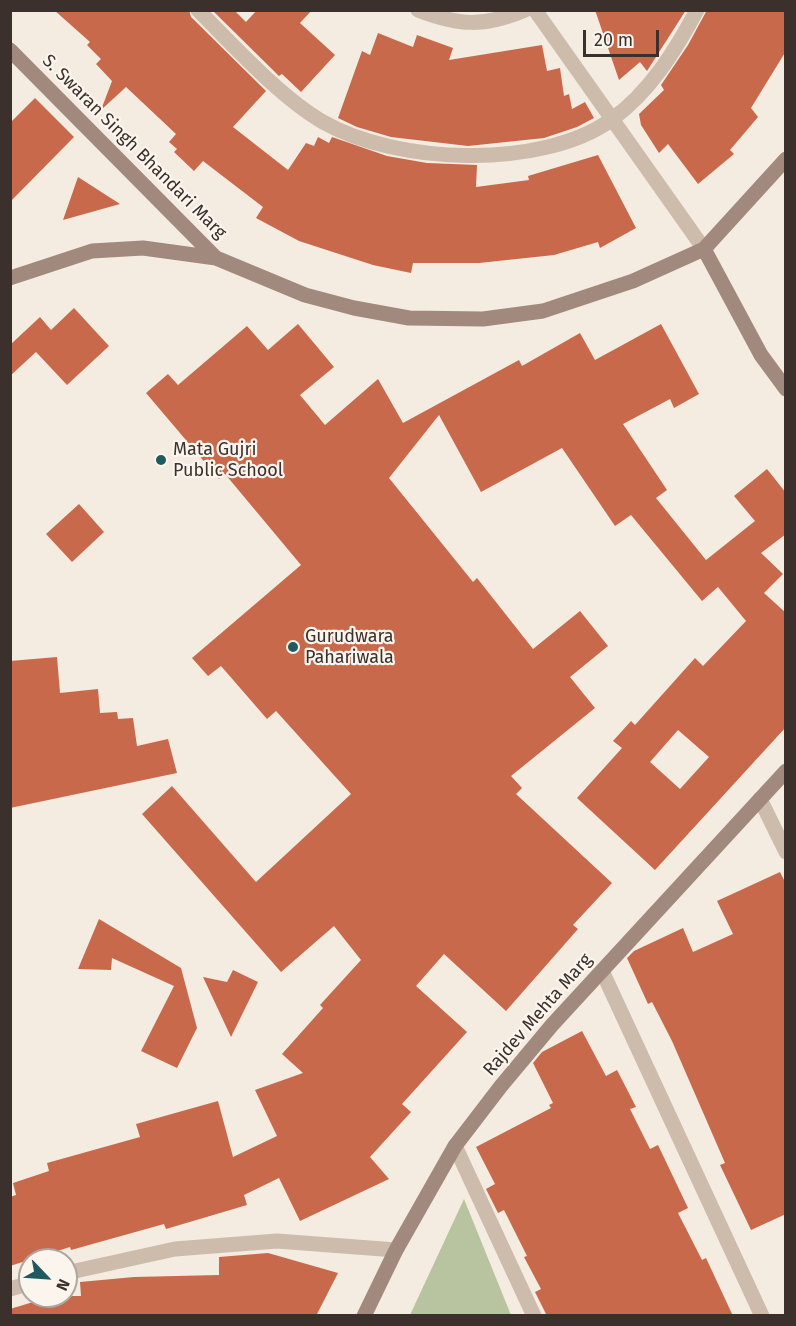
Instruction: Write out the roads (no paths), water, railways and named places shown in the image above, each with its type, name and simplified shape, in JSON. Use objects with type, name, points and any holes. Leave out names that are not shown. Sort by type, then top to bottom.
[{"type":"street","points":[[198,10],[266,78],[322,121],[365,140],[438,154],[492,154],[547,147],[575,139],[611,120],[640,94],[674,55],[698,10]]},
{"type":"street","points":[[418,10],[446,21],[477,24],[525,10]]},
{"type":"street","points":[[535,10],[704,249],[761,355],[786,389]]},
{"type":"street","name":"S. Swaran Singh Bhandari Marg","points":[[10,50],[216,258],[305,295],[354,308],[410,318],[483,318],[543,311],[633,281],[704,249],[786,159]]},
{"type":"street","points":[[10,278],[92,251],[143,248],[216,258]]},
{"type":"street","name":"Rajdev Mehta Marg","points":[[364,1316],[396,1251],[455,1146],[508,1077],[786,771]]},
{"type":"street","points":[[760,799],[786,852]]},
{"type":"street","points":[[602,971],[762,1316]]},
{"type":"street","points":[[455,1146],[534,1316]]},
{"type":"street","points":[[78,1270],[175,1249],[277,1240],[396,1251]]},
{"type":"place","name":"Mata Gujri Public School","points":[[161,460]]},
{"type":"place","name":"Gurudwara Pahariwala","points":[[293,647]]}]
